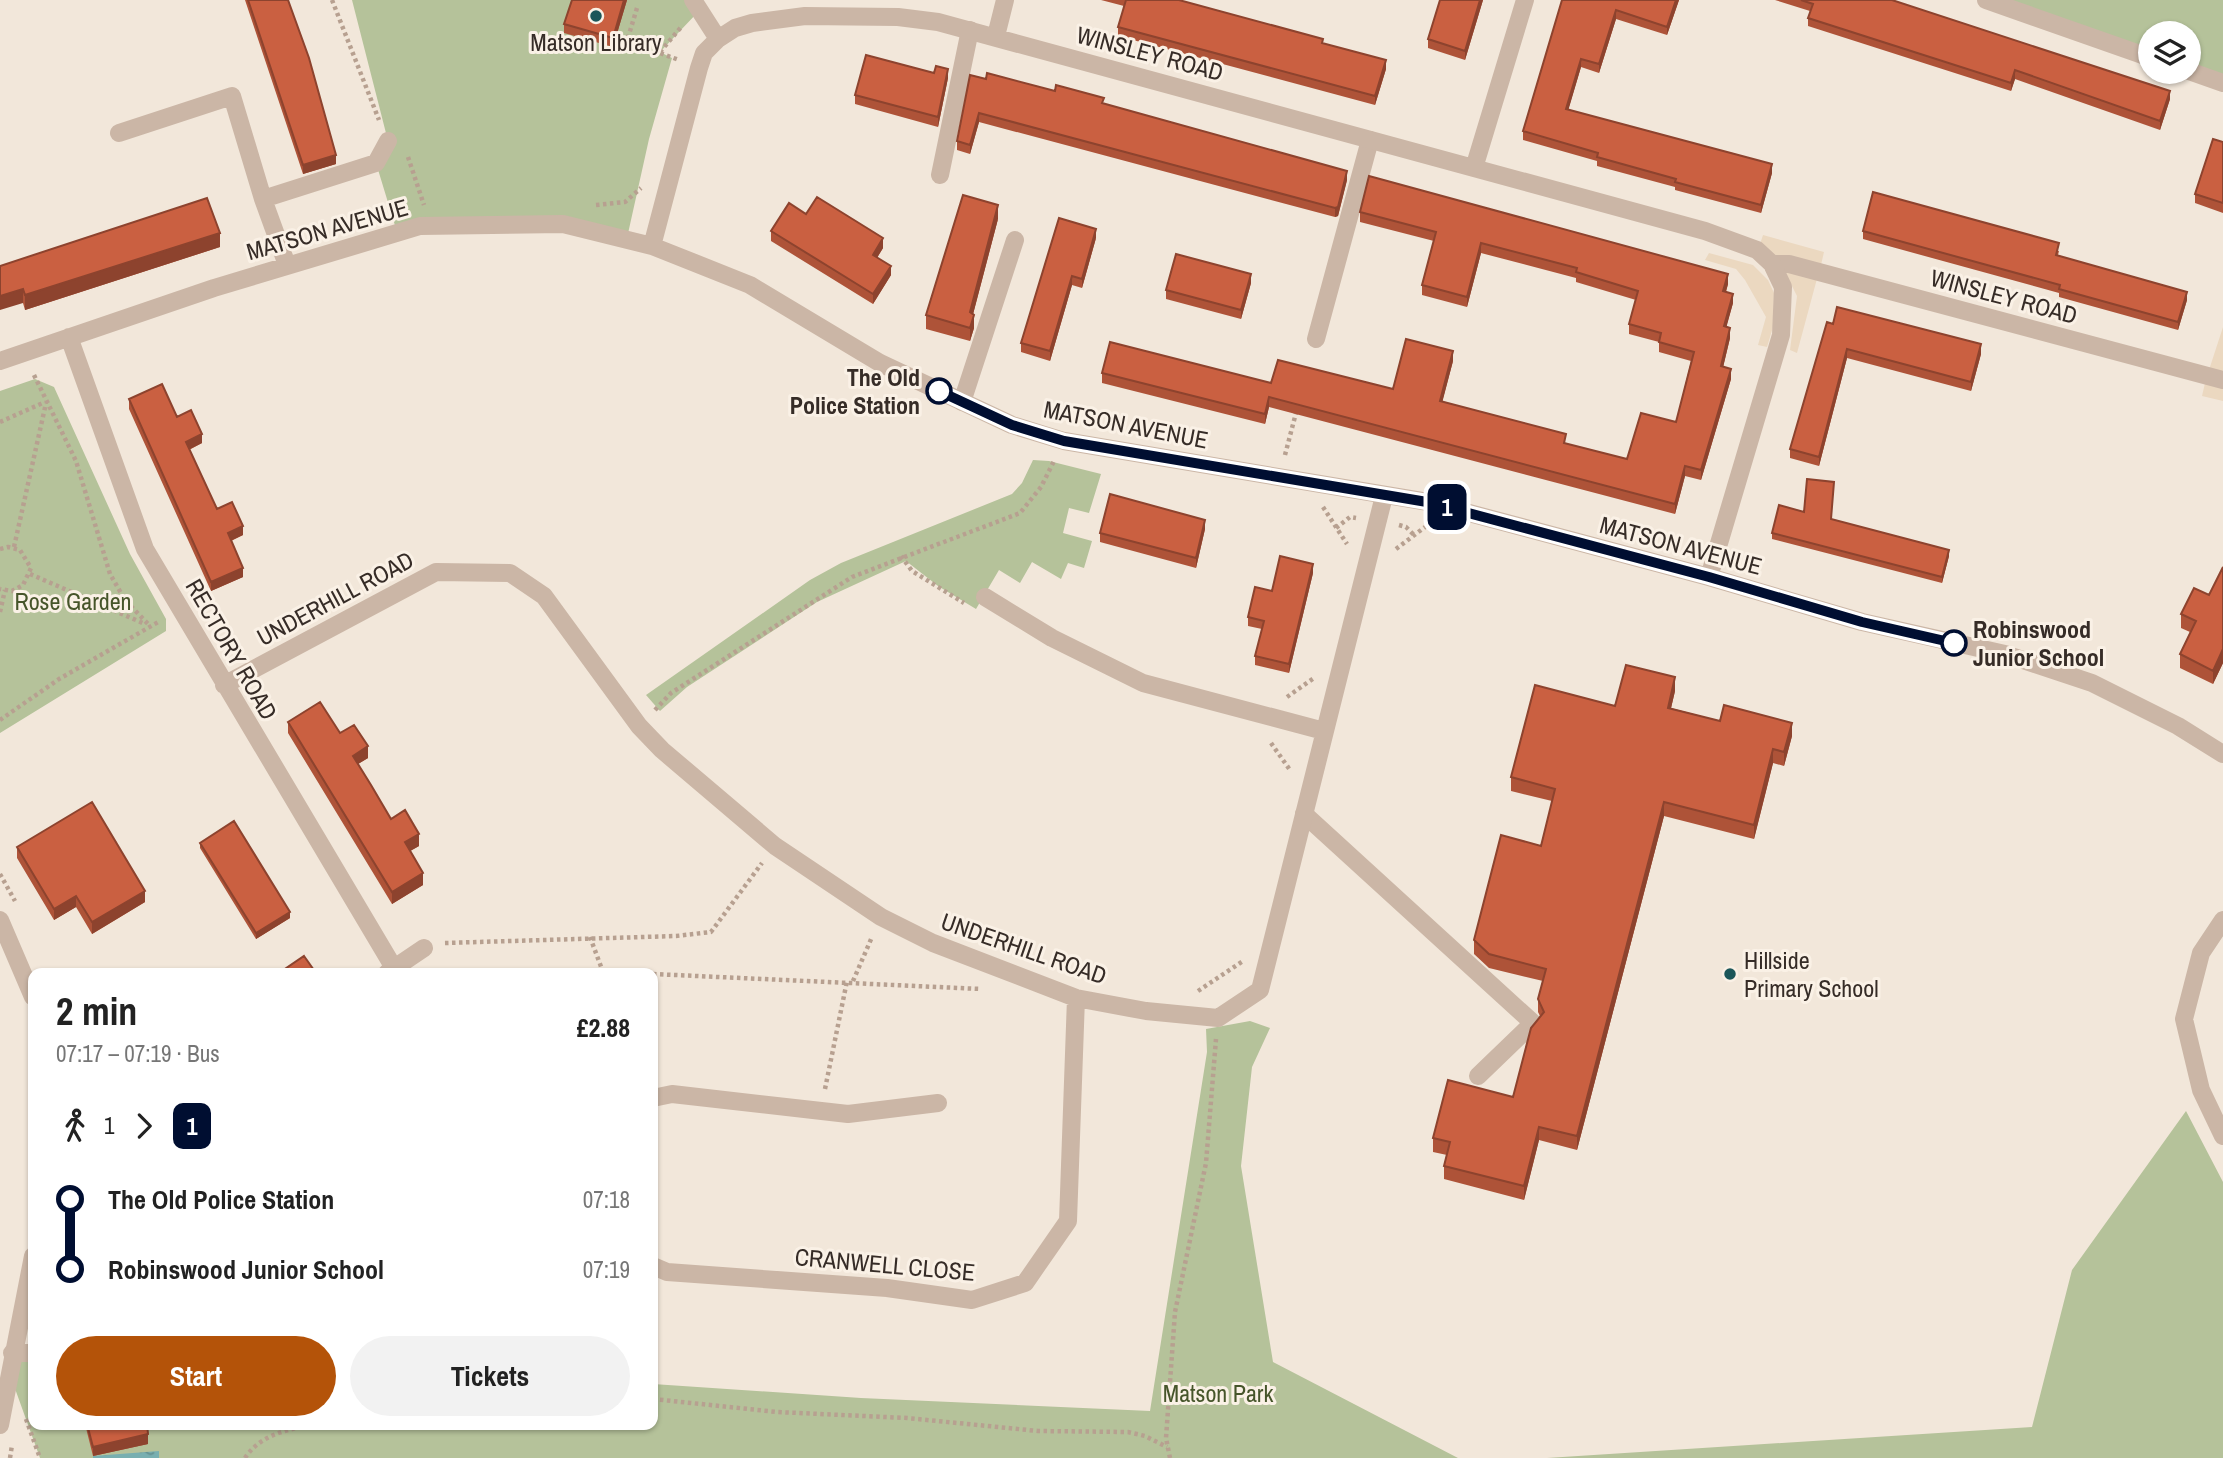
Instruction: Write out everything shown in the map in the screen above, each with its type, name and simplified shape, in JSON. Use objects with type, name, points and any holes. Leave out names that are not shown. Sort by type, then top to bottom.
[{"type":"street","points":[[652,246],[699,68],[704,53],[718,39],[693,0]]},
{"type":"street","points":[[996,36],[1005,0]]},
{"type":"street","points":[[1474,168],[1525,0]]},
{"type":"street","points":[[1986,0],[2138,53]]},
{"type":"street","name":"WINSLEY ROAD","points":[[718,39],[735,28],[752,23],[805,16],[898,17],[971,30],[1704,231],[1757,250],[1772,264],[1788,264],[2223,380]]},
{"type":"street","points":[[940,175],[971,30]]},
{"type":"street","points":[[2201,75],[2223,83]]},
{"type":"street","points":[[119,133],[232,96],[263,199],[287,265]]},
{"type":"street","points":[[1316,339],[1370,140]]},
{"type":"street","points":[[263,199],[376,163],[396,144]]},
{"type":"street","name":"MATSON AVENUE","points":[[0,361],[287,265],[419,226],[564,224],[652,246],[750,285],[880,363],[1012,425],[1064,441],[1279,476],[1454,509],[1709,577],[1862,622],[2005,654],[2092,683],[2178,726],[2223,754]]},
{"type":"street","points":[[962,402],[1015,240]]},
{"type":"street","points":[[1709,577],[1781,335],[1783,287],[1772,264]]},
{"type":"street","name":"RECTORY ROAD","points":[[69,337],[145,550],[389,968]]},
{"type":"street","points":[[1218,1018],[1261,990],[1384,496]]},
{"type":"street","name":"UNDERHILL ROAD","points":[[225,685],[436,572],[510,573],[544,596],[639,726],[715,797],[775,846],[881,917],[933,943],[1076,998],[1146,1011],[1218,1018]]},
{"type":"street","points":[[985,597],[1052,638],[1143,683],[1324,732]]},
{"type":"street","points":[[1304,814],[1533,1023],[1478,1076]]},
{"type":"street","points":[[0,920],[28,986]]},
{"type":"street","points":[[2223,920],[2201,953],[2184,1019],[2201,1090],[2223,1136]]},
{"type":"street","points":[[393,968],[424,948]]},
{"type":"street","name":"CRANWELL CLOSE","points":[[658,1268],[667,1272],[887,1288],[972,1300],[1024,1283],[1068,1221],[1076,998]]},
{"type":"street","points":[[658,1097],[672,1094],[848,1114],[937,1103]]},
{"type":"street","points":[[0,1425],[28,1279]]},
{"type":"street","points":[[12,1353],[28,1353]]},
{"type":"path","points":[[332,0],[381,123],[388,121]]},
{"type":"path","points":[[637,8],[626,41],[699,68]]},
{"type":"path","points":[[660,52],[683,24]]},
{"type":"path","points":[[618,31],[628,35]]},
{"type":"path","points":[[396,144],[424,204],[429,226]]},
{"type":"path","points":[[586,205],[625,202],[649,180]]},
{"type":"path","points":[[424,204],[434,202]]},
{"type":"path","points":[[27,351],[46,402],[76,461],[110,574],[125,600],[149,625]]},
{"type":"path","points":[[1279,476],[1299,401]]},
{"type":"path","points":[[0,422],[46,402]]},
{"type":"path","points":[[14,547],[46,402]]},
{"type":"path","points":[[639,726],[671,693],[852,577],[1020,513],[1041,487],[1064,441]]},
{"type":"path","points":[[1368,557],[1382,560],[1429,524],[1449,526],[1454,509]]},
{"type":"path","points":[[0,549],[14,547]]},
{"type":"path","points":[[0,612],[2,590],[18,589],[30,574],[29,561],[14,547]]},
{"type":"path","points":[[30,574],[149,625]]},
{"type":"path","points":[[0,720],[59,679],[149,625],[181,610]]},
{"type":"path","points":[[424,948],[453,942],[676,936],[712,932],[775,846]]},
{"type":"path","points":[[821,1111],[850,981],[881,917]]},
{"type":"path","points":[[590,937],[602,968]]},
{"type":"path","points":[[658,974],[986,989]]},
{"type":"path","points":[[1170,1458],[1167,1447],[1175,1312],[1206,1163],[1218,1018]]},
{"type":"path","points":[[658,1400],[776,1412],[907,1418],[1038,1431],[1128,1432],[1145,1436],[1167,1447]]},
{"type":"path","points":[[245,1458],[261,1442],[285,1430]]},
{"type":"green space","points":[[352,0],[693,0],[698,12],[660,52],[672,58],[649,139],[627,238],[563,224],[397,232],[376,163],[388,141]]},
{"type":"green space","points":[[1986,0],[2223,0],[2223,83],[2201,75],[2201,21],[2138,21],[2138,53]]},
{"type":"green space","name":"Rose Garden","points":[[35,379],[54,387],[130,554],[166,619],[166,631],[0,733],[0,391]]},
{"type":"green space","points":[[1033,460],[1049,461],[1101,474],[1089,513],[1069,508],[1063,533],[1092,541],[1084,568],[1068,563],[1061,579],[1032,562],[1020,583],[999,570],[976,609],[938,586],[906,561],[817,602],[687,687],[660,711],[646,695],[810,580],[841,563],[1012,494],[1022,483]]},
{"type":"green space","name":"Matson Park","points":[[1250,1021],[1270,1028],[1252,1067],[1241,1166],[1273,1362],[1458,1458],[40,1458],[30,1430],[658,1430],[658,1384],[861,1398],[1150,1411],[1207,1052],[1206,1029]]},
{"type":"green space","points":[[2186,1111],[2223,1182],[2223,1458],[1547,1458],[2032,1427],[2072,1270]]},
{"type":"green space","name":"Matson Park","points":[[28,1345],[28,1425],[9,1372],[12,1353]]},
{"type":"shaded area","points":[[1763,235],[1824,252],[1821,265],[2209,370],[2223,327],[2223,401],[2202,396],[2205,383],[1818,275],[1797,353],[1790,350],[1797,296],[1781,264],[1759,247]]},
{"type":"shaded area","points":[[1709,253],[1753,265],[1768,280],[1774,293],[1773,327],[1767,347],[1758,345],[1766,317],[1745,280],[1736,269],[1705,260]]},
{"type":"water","points":[[159,1451],[159,1458],[93,1458],[93,1456]]},
{"type":"building","points":[[248,0],[288,0],[309,58],[336,155],[303,165]]},
{"type":"building","name":"Matson Library","points":[[572,0],[624,0],[613,38],[564,24]]},
{"type":"building","points":[[1126,0],[1179,0],[1323,39],[1322,43],[1386,60],[1375,96],[1118,27]]},
{"type":"building","points":[[1440,0],[1480,0],[1465,51],[1428,39]]},
{"type":"building","points":[[1562,0],[1676,0],[1667,27],[1616,10],[1599,64],[1581,59],[1566,109],[1772,164],[1761,205],[1675,182],[1676,179],[1597,157],[1598,153],[1523,131]]},
{"type":"building","points":[[1801,0],[1892,0],[2138,81],[2138,84],[2149,84],[2170,91],[2160,121],[2015,70],[2011,83],[1808,18],[1813,4]]},
{"type":"building","points":[[866,55],[934,73],[936,66],[948,69],[938,117],[855,95]]},
{"type":"building","points":[[987,73],[1055,91],[1056,85],[1104,98],[1102,103],[1347,171],[1338,207],[979,113],[970,145],[957,141],[970,75],[986,79]]},
{"type":"building","points":[[2213,139],[2223,142],[2223,203],[2195,194]]},
{"type":"building","points":[[1369,176],[1728,274],[1723,291],[1733,294],[1724,326],[1730,328],[1721,366],[1731,369],[1701,470],[1685,466],[1675,504],[1269,397],[1265,414],[1102,373],[1110,342],[1271,383],[1278,360],[1393,389],[1406,339],[1453,351],[1440,401],[1566,434],[1564,443],[1627,459],[1641,413],[1676,422],[1694,352],[1659,342],[1661,333],[1629,324],[1638,291],[1576,272],[1577,268],[1481,243],[1467,297],[1422,285],[1436,232],[1360,212]]},
{"type":"building","points":[[1873,192],[2059,243],[2056,255],[2187,292],[2178,322],[2059,289],[2060,285],[1863,231]]},
{"type":"building","points":[[963,195],[998,205],[970,312],[974,315],[970,328],[926,315]]},
{"type":"building","points":[[817,197],[883,238],[873,255],[891,266],[873,294],[771,231],[789,203],[806,214]]},
{"type":"building","points":[[207,198],[220,233],[25,295],[23,289],[0,296],[0,266]]},
{"type":"building","points":[[1059,218],[1096,229],[1082,279],[1072,276],[1050,351],[1021,343]]},
{"type":"building","points":[[1176,254],[1251,274],[1241,310],[1166,290]]},
{"type":"building","points":[[1837,307],[1981,344],[1971,382],[1847,349],[1819,457],[1790,449],[1827,322],[1833,324]]},
{"type":"building","points":[[162,384],[177,417],[191,410],[202,434],[186,442],[217,509],[232,502],[243,526],[228,533],[243,568],[211,582],[129,399]]},
{"type":"building","points":[[1807,479],[1834,482],[1831,519],[1949,550],[1942,577],[1772,533],[1779,505],[1804,512]]},
{"type":"building","points":[[1110,494],[1205,520],[1196,558],[1100,533]]},
{"type":"building","points":[[1280,556],[1313,564],[1289,664],[1255,656],[1264,621],[1248,617],[1255,587],[1272,591]]},
{"type":"building","points":[[2223,567],[2223,649],[2213,671],[2180,654],[2196,621],[2181,614],[2194,588],[2209,595]]},
{"type":"building","points":[[1626,665],[1675,677],[1668,708],[1720,721],[1724,705],[1792,723],[1784,752],[1773,749],[1754,825],[1664,802],[1577,1136],[1539,1127],[1524,1186],[1444,1166],[1450,1142],[1433,1138],[1448,1080],[1513,1097],[1531,1028],[1544,1012],[1538,999],[1546,969],[1489,954],[1474,940],[1501,835],[1541,846],[1555,789],[1511,777],[1535,685],[1615,706]]},
{"type":"building","points":[[320,702],[340,733],[354,725],[368,746],[353,756],[391,819],[405,810],[419,834],[405,842],[423,873],[392,892],[288,722]]},
{"type":"building","points":[[92,802],[145,891],[92,922],[76,896],[54,909],[17,847]]},
{"type":"building","points":[[234,821],[290,912],[256,933],[200,843]]},
{"type":"building","points":[[304,956],[312,968],[286,968]]},
{"type":"building","points":[[89,1430],[148,1430],[148,1434],[93,1447]]},
{"type":"bus line","name":"1","points":[[939,391],[1012,425],[1064,441],[1427,502],[1709,577],[1862,622],[1954,643]]},
{"type":"place","name":"Matson Library","points":[[596,16]]},
{"type":"place","name":"The Old Police Station","points":[[939,391]]},
{"type":"place","name":"Robinswood Junior School","points":[[1954,643]]},
{"type":"place","name":"Hillside Primary School","points":[[1730,974]]}]
